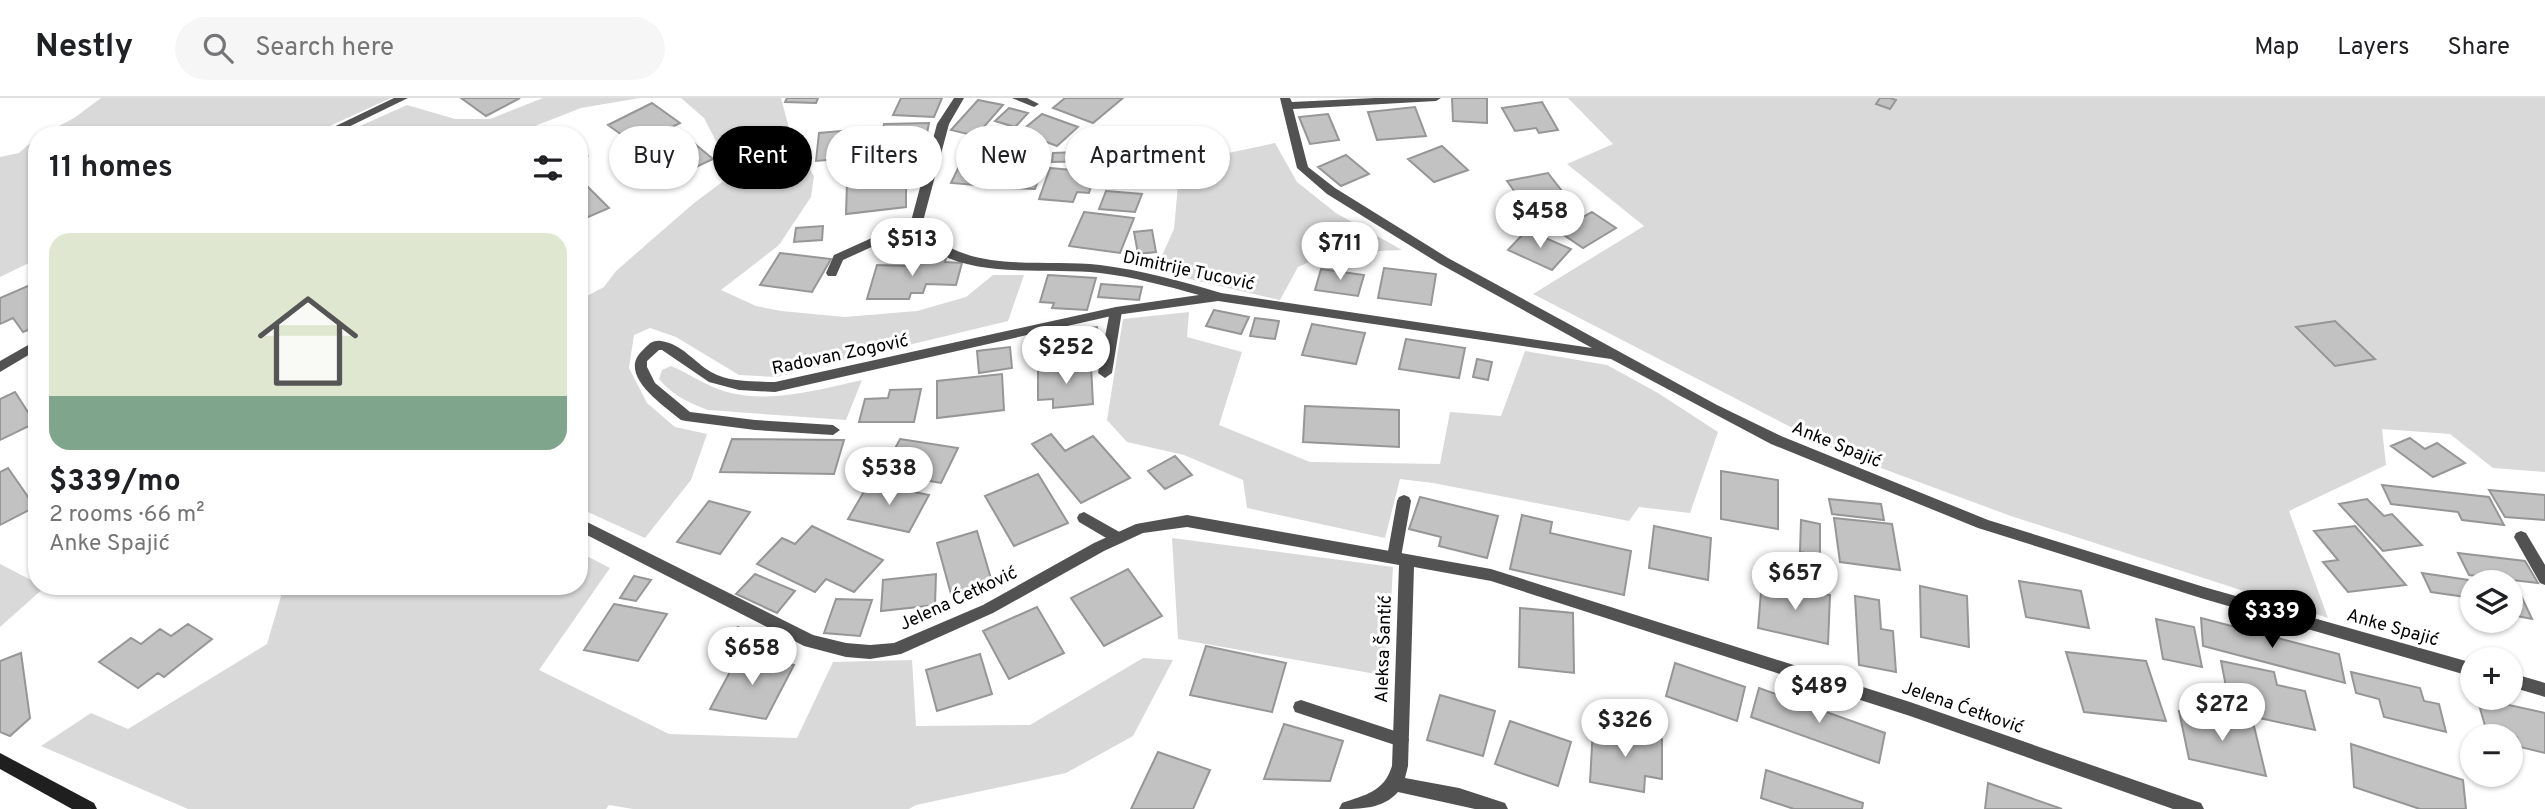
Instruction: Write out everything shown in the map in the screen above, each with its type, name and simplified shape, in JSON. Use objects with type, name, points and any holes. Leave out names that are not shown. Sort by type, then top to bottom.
[{"type":"main road","points":[[0,760],[88,809]]},
{"type":"street","points":[[342,126],[403,98]]},
{"type":"street","points":[[923,239],[916,225],[918,209],[943,124],[959,98]]},
{"type":"street","points":[[1017,98],[1034,104]]},
{"type":"street","points":[[1286,102],[1436,98]]},
{"type":"street","name":"Anke Spajić","points":[[1286,102],[1303,168],[1331,191],[1444,261],[1617,357],[1776,440],[1983,524],[2204,593],[2460,666]]},
{"type":"street","name":"Dimitrije Tucović","points":[[832,273],[838,258],[874,241],[923,239],[952,254],[988,264],[1097,269],[1159,279],[1220,297],[1617,357]]},
{"type":"street","name":"Radovan Zogović","points":[[833,430],[755,425],[686,416],[650,386],[640,367],[641,359],[656,345],[669,346],[706,375],[716,379],[735,386],[775,387],[1116,311],[1220,297]]},
{"type":"street","points":[[1105,373],[1116,311]]},
{"type":"street","points":[[0,367],[28,350]]},
{"type":"street","points":[[1401,558],[1404,501]]},
{"type":"street","points":[[1084,518],[1118,538]]},
{"type":"street","name":"Jelena Ćetković","points":[[588,529],[810,641],[846,650],[870,652],[895,649],[942,631],[1141,528],[1188,522],[1401,558],[1491,575],[1910,709],[2195,809]]},
{"type":"street","points":[[2521,537],[2545,579]]},
{"type":"street","name":"Aleksa Šantić","points":[[1396,784],[1401,740],[1401,558]]},
{"type":"street","points":[[2523,684],[2545,690]]},
{"type":"street","name":"Aleksa Šantić","points":[[1301,708],[1401,740]]},
{"type":"street","points":[[1349,809],[1384,796],[1396,784],[1458,796],[1499,809]]},
{"type":"shaded area","points":[[101,98],[391,98],[330,126],[59,126]]},
{"type":"shaded area","points":[[543,98],[640,98],[581,108],[535,126],[360,126],[407,105],[455,119],[490,119]]},
{"type":"shaded area","points":[[681,98],[781,98],[788,126],[713,126],[713,135],[704,118]]},
{"type":"shaded area","points":[[1568,98],[2545,98],[2545,472],[2493,468],[2450,434],[2382,429],[2386,465],[2289,511],[2328,618],[2011,516],[1843,454],[1533,294],[1644,226],[1567,164],[1613,144]]},
{"type":"shaded area","points":[[1275,143],[1297,182],[1336,213],[1402,250],[1330,253],[1298,267],[1280,300],[1155,271],[1174,229],[1178,189],[1230,189],[1230,153]]},
{"type":"shaded area","points":[[28,145],[28,263],[0,277],[0,157],[19,153]]},
{"type":"shaded area","points":[[812,173],[814,176],[811,197],[779,245],[721,290],[756,306],[845,317],[917,311],[966,297],[993,275],[1024,275],[1008,321],[776,377],[739,375],[676,337],[650,328],[634,335],[629,368],[647,403],[675,427],[707,434],[691,480],[645,538],[588,512],[588,295],[604,287],[616,271],[713,189],[812,189]]},
{"type":"shaded area","points":[[1189,312],[1187,337],[1242,352],[1219,425],[1310,462],[1440,464],[1450,412],[1501,416],[1525,351],[1607,365],[1658,393],[1718,432],[1690,513],[1639,507],[1629,521],[1400,479],[1385,538],[1247,508],[1243,480],[1184,455],[1127,442],[1107,420],[1123,319]]},
{"type":"shaded area","points":[[671,366],[716,388],[748,396],[797,394],[862,380],[846,420],[708,410],[681,398],[659,379],[662,370]]},
{"type":"shaded area","points":[[1172,538],[1393,567],[1387,676],[1178,639]]},
{"type":"shaded area","points":[[588,557],[610,568],[539,670],[669,734],[797,738],[833,662],[912,660],[916,726],[1030,725],[1143,658],[1173,660],[1133,736],[1066,773],[916,805],[909,809],[633,809],[609,805],[606,809],[188,809],[41,746],[91,713],[128,729],[267,644],[281,595],[588,595]]},
{"type":"shaded area","points":[[0,564],[28,578],[28,595],[36,595],[0,627]]},
{"type":"building","points":[[461,98],[520,98],[486,116]]},
{"type":"building","points":[[787,98],[818,98],[816,103],[785,102]]},
{"type":"building","points":[[901,98],[942,98],[934,117],[893,115]]},
{"type":"building","points":[[1065,98],[1123,98],[1093,123],[1053,108]]},
{"type":"building","points":[[1452,98],[1487,98],[1487,123],[1453,121]]},
{"type":"building","points":[[1880,98],[1896,100],[1890,109],[1876,104]]},
{"type":"building","points":[[978,100],[1003,105],[985,126],[956,126],[956,131],[951,130]]},
{"type":"building","points":[[1542,102],[1558,130],[1539,133],[1536,128],[1515,131],[1502,108]]},
{"type":"building","points":[[652,103],[680,123],[674,126],[608,125]]},
{"type":"building","points":[[1415,107],[1426,136],[1377,140],[1368,112]]},
{"type":"building","points":[[1009,108],[1028,113],[1016,126],[995,121]]},
{"type":"building","points":[[1042,114],[1075,126],[1065,126],[1065,139],[1057,146],[1051,144],[1051,126],[1027,126]]},
{"type":"building","points":[[1328,114],[1339,140],[1310,144],[1299,117]]},
{"type":"building","points":[[929,123],[928,126],[884,124]]},
{"type":"building","points":[[826,132],[826,160],[816,161],[819,133]]},
{"type":"building","points":[[1442,146],[1468,170],[1434,182],[1408,159]]},
{"type":"building","points":[[699,147],[713,159],[699,166]]},
{"type":"building","points":[[1053,153],[1065,153],[1065,162],[1052,162]]},
{"type":"building","points":[[1346,155],[1369,174],[1341,186],[1318,167]]},
{"type":"building","points":[[1051,168],[1065,169],[1065,189],[1090,189],[1089,193],[1077,192],[1073,202],[1039,199],[1043,189],[1051,189]]},
{"type":"building","points":[[1548,173],[1569,200],[1527,209],[1507,181]]},
{"type":"building","points":[[588,187],[609,208],[588,217]]},
{"type":"building","points":[[847,189],[906,189],[906,207],[846,214]]},
{"type":"building","points":[[1106,191],[1142,194],[1135,212],[1099,209]]},
{"type":"building","points":[[1084,212],[1134,218],[1120,253],[1069,246]]},
{"type":"building","points":[[1592,212],[1616,228],[1583,248],[1558,231]]},
{"type":"building","points":[[823,226],[822,240],[794,242],[796,228]]},
{"type":"building","points":[[1152,230],[1156,252],[1138,254],[1134,232]]},
{"type":"building","points":[[1527,230],[1571,249],[1552,270],[1508,250]]},
{"type":"building","points":[[780,253],[831,259],[812,292],[760,285]]},
{"type":"building","points":[[913,258],[946,258],[945,262],[962,263],[956,285],[926,284],[923,293],[911,293],[909,299],[867,299],[877,265],[911,266]]},
{"type":"building","points":[[1384,268],[1436,274],[1431,305],[1378,298]]},
{"type":"building","points":[[1321,269],[1364,275],[1358,296],[1315,290]]},
{"type":"building","points":[[1048,275],[1096,278],[1087,310],[1052,308],[1054,303],[1040,302]]},
{"type":"building","points":[[1101,284],[1142,287],[1139,300],[1098,297]]},
{"type":"building","points":[[28,286],[28,330],[23,332],[13,318],[0,324],[0,298]]},
{"type":"building","points":[[1214,310],[1249,317],[1241,334],[1206,326]]},
{"type":"building","points":[[1255,318],[1279,321],[1275,339],[1250,336]]},
{"type":"building","points":[[2335,321],[2375,359],[2335,366],[2296,327]]},
{"type":"building","points":[[1312,324],[1365,333],[1356,364],[1302,355]]},
{"type":"building","points":[[1097,327],[1099,344],[1066,348],[1064,331]]},
{"type":"building","points":[[1406,339],[1465,348],[1459,378],[1399,369]]},
{"type":"building","points":[[1010,347],[1012,368],[979,373],[977,351]]},
{"type":"building","points":[[1477,359],[1492,362],[1488,380],[1473,377]]},
{"type":"building","points":[[1091,366],[1093,404],[1053,408],[1053,399],[1038,400],[1038,370]]},
{"type":"building","points":[[1002,374],[1004,410],[937,418],[937,381]]},
{"type":"building","points":[[921,389],[914,422],[859,422],[865,399],[888,398],[890,390]]},
{"type":"building","points":[[15,392],[28,412],[28,426],[0,440],[0,399]]},
{"type":"building","points":[[1305,406],[1399,410],[1399,447],[1303,442]]},
{"type":"building","points":[[1051,434],[1065,451],[1093,436],[1130,478],[1081,503],[1032,444]]},
{"type":"building","points":[[2410,438],[2425,449],[2437,443],[2465,463],[2433,477],[2391,446]]},
{"type":"building","points":[[732,439],[844,440],[834,474],[720,472]]},
{"type":"building","points":[[900,439],[958,448],[941,483],[882,473]]},
{"type":"building","points":[[1175,456],[1192,475],[1165,489],[1148,471]]},
{"type":"building","points":[[8,468],[28,497],[28,511],[0,525],[0,472]]},
{"type":"building","points":[[1721,471],[1778,480],[1778,529],[1721,519]]},
{"type":"building","points":[[1038,474],[1068,523],[1014,546],[985,496]]},
{"type":"building","points":[[869,483],[929,495],[909,532],[848,519]]},
{"type":"building","points":[[2382,485],[2489,497],[2504,525],[2462,520],[2458,512],[2391,504]]},
{"type":"building","points":[[2489,490],[2545,495],[2545,520],[2505,517]]},
{"type":"building","points":[[1420,497],[1498,516],[1487,558],[1439,546],[1441,537],[1409,529]]},
{"type":"building","points":[[1829,499],[1881,504],[1884,520],[1832,514]]},
{"type":"building","points":[[2367,499],[2384,516],[2392,514],[2422,545],[2383,551],[2339,504]]},
{"type":"building","points":[[709,501],[750,512],[720,554],[677,542]]},
{"type":"building","points":[[1522,515],[1552,522],[1550,533],[1631,551],[1624,595],[1510,569]]},
{"type":"building","points":[[1834,518],[1892,524],[1900,570],[1840,562]]},
{"type":"building","points":[[1801,520],[1820,524],[1820,556],[1800,552]]},
{"type":"building","points":[[812,526],[883,560],[854,592],[826,579],[815,592],[757,564],[782,538],[795,544]]},
{"type":"building","points":[[1654,526],[1711,538],[1708,580],[1649,568]]},
{"type":"building","points":[[2355,526],[2406,585],[2348,592],[2323,562],[2338,560],[2314,531]]},
{"type":"building","points":[[977,531],[992,582],[951,594],[937,543]]},
{"type":"building","points":[[2458,553],[2525,561],[2538,583],[2523,581],[2523,570],[2466,570]]},
{"type":"building","points":[[1128,569],[1162,616],[1104,646],[1071,598]]},
{"type":"building","points":[[2422,573],[2460,579],[2460,596],[2431,592]]},
{"type":"building","points":[[755,574],[795,591],[777,613],[736,594]]},
{"type":"building","points":[[936,574],[935,605],[881,611],[883,580]]},
{"type":"building","points":[[634,576],[651,580],[636,601],[620,598]]},
{"type":"building","points":[[1762,580],[1830,595],[1828,644],[1758,628]]},
{"type":"building","points":[[2019,581],[2081,591],[2089,628],[2026,617]]},
{"type":"building","points":[[1920,586],[1967,596],[1969,647],[1921,637]]},
{"type":"building","points":[[1855,596],[1879,600],[1881,629],[1893,631],[1896,672],[1859,665]]},
{"type":"building","points":[[836,599],[872,600],[860,636],[824,633]]},
{"type":"building","points":[[2523,600],[2532,619],[2523,617]]},
{"type":"building","points":[[614,604],[667,614],[638,661],[584,650]]},
{"type":"building","points":[[1037,607],[1064,653],[1009,679],[983,631]]},
{"type":"building","points":[[1520,608],[1573,613],[1574,673],[1519,667]]},
{"type":"building","points":[[2201,618],[2339,654],[2345,683],[2203,646]]},
{"type":"building","points":[[2156,619],[2194,627],[2202,667],[2163,659]]},
{"type":"building","points":[[188,624],[212,639],[164,677],[158,673],[138,688],[99,662],[131,638],[141,644],[160,629],[171,636]]},
{"type":"building","points":[[738,627],[752,635],[731,656],[717,648]]},
{"type":"building","points":[[1206,646],[1286,663],[1272,712],[1190,695]]},
{"type":"building","points":[[2066,652],[2146,661],[2166,721],[2084,712]]},
{"type":"building","points":[[21,653],[30,718],[10,736],[0,732],[0,661]]},
{"type":"building","points":[[980,654],[992,694],[937,711],[926,670]]},
{"type":"building","points":[[739,655],[794,665],[766,719],[710,709]]},
{"type":"building","points":[[2221,661],[2274,672],[2277,685],[2305,691],[2315,730],[2231,712]]},
{"type":"building","points":[[1675,663],[1745,687],[1737,721],[1666,696]]},
{"type":"building","points":[[2351,672],[2420,688],[2424,701],[2439,704],[2446,732],[2384,717],[2379,699],[2356,693]]},
{"type":"building","points":[[1759,688],[1885,733],[1879,763],[1751,717]]},
{"type":"building","points":[[1440,695],[1495,711],[1483,756],[1427,740]]},
{"type":"building","points":[[2523,708],[2545,713],[2545,753],[2523,748],[2523,724],[2485,724],[2480,710]]},
{"type":"building","points":[[2179,711],[2254,726],[2266,776],[2189,759]]},
{"type":"building","points":[[1510,721],[1571,742],[1558,786],[1495,764]]},
{"type":"building","points":[[1284,724],[1343,741],[1330,781],[1264,779]]},
{"type":"building","points":[[1593,728],[1662,739],[1662,779],[1645,776],[1644,792],[1590,782]]},
{"type":"building","points":[[2351,744],[2460,779],[2466,809],[2420,809],[2354,787]]},
{"type":"building","points":[[1158,752],[1210,770],[1193,809],[1131,809]]},
{"type":"building","points":[[1766,770],[1863,803],[1862,809],[1794,809],[1761,798]]},
{"type":"building","points":[[1988,783],[2062,809],[1985,809]]}]
